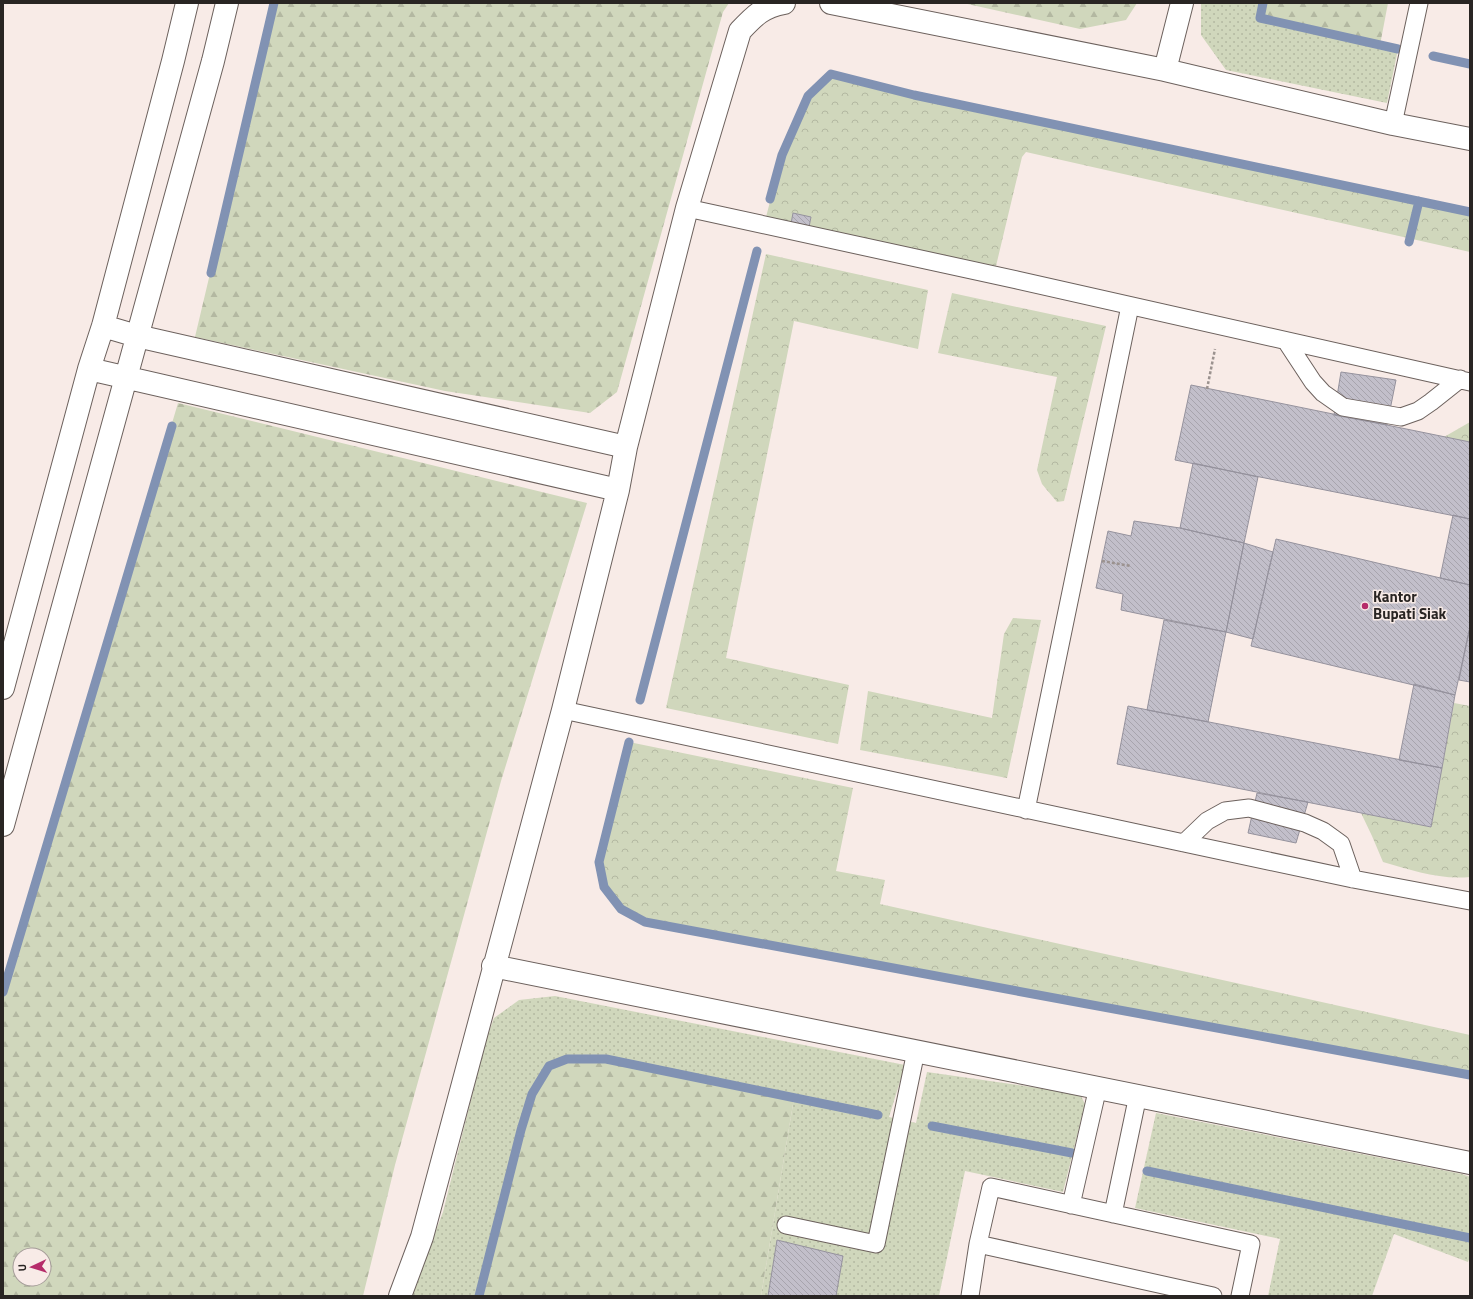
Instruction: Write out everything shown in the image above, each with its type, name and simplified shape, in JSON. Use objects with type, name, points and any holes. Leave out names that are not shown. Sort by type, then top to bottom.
[{"type":"street","points":[[3,688],[103,326],[173,61],[186,3]]},
{"type":"street","points":[[3,825],[213,61],[227,3]]},
{"type":"street","points":[[400,1296],[422,1237],[493,966],[563,710],[618,490],[626,447],[687,208],[740,31],[756,14],[784,3]]},
{"type":"street","points":[[831,3],[1165,70],[1393,124],[1470,140]]},
{"type":"street","points":[[1165,70],[1182,3]]},
{"type":"street","points":[[103,326],[137,336],[626,447]]},
{"type":"street","points":[[90,369],[618,490]]},
{"type":"street","points":[[493,966],[916,1050],[1470,1163]]},
{"type":"lane","points":[[1393,124],[1419,3]]},
{"type":"lane","points":[[687,208],[1465,380]]},
{"type":"lane","points":[[1026,810],[1130,306]]},
{"type":"lane","points":[[1286,340],[1313,382],[1323,393],[1343,407],[1400,417],[1418,411],[1465,380]]},
{"type":"lane","points":[[563,710],[1353,879],[1470,901]]},
{"type":"lane","points":[[1184,843],[1208,821],[1225,811],[1249,808],[1305,823],[1323,831],[1341,844],[1353,879]]},
{"type":"lane","points":[[786,1225],[876,1244],[916,1050]]},
{"type":"lane","points":[[1071,1205],[1098,1087]]},
{"type":"lane","points":[[1113,1214],[1138,1095]]},
{"type":"lane","points":[[970,1296],[978,1244],[991,1187],[1251,1244],[1240,1296]]},
{"type":"lane","points":[[978,1244],[1213,1296]]},
{"type":"path","points":[[1207,389],[1220,325]]},
{"type":"path","points":[[1097,560],[1131,566]]},
{"type":"green space","points":[[274,3],[729,3],[723,12],[617,392],[590,413],[445,391],[195,337]]},
{"type":"green space","points":[[963,3],[1137,3],[1126,20],[1080,29]]},
{"type":"green space","points":[[1201,3],[1263,3],[1260,18],[1398,49],[1387,103],[1226,70],[1201,35]]},
{"type":"green space","points":[[1263,3],[1388,3],[1380,45],[1260,18]]},
{"type":"green space","points":[[831,74],[914,95],[1470,212],[1470,252],[1026,152],[1022,157],[996,266],[809,227],[811,217],[790,229],[765,221],[782,155],[808,96]]},
{"type":"green space","points":[[766,254],[928,290],[918,349],[794,321],[726,658],[849,685],[838,744],[666,708]]},
{"type":"green space","points":[[952,293],[1106,326],[1064,501],[1057,502],[1042,484],[1037,470],[1057,377],[938,353]]},
{"type":"green space","points":[[178,403],[587,503],[501,781],[395,1165],[363,1296],[3,1296],[3,992]]},
{"type":"green space","points":[[1470,422],[1470,442],[1444,437]]},
{"type":"green space","points":[[1013,618],[1041,620],[1007,778],[860,750],[868,691],[992,718],[1004,634]]},
{"type":"green space","points":[[1454,703],[1470,706],[1470,877],[1459,878],[1436,876],[1383,862],[1361,813],[1431,827]]},
{"type":"green space","points":[[629,742],[853,788],[836,871],[885,880],[880,904],[1470,1035],[1470,1075],[645,922],[621,909],[604,887],[599,862]]},
{"type":"green space","points":[[555,996],[905,1065],[889,1117],[916,1123],[927,1072],[1080,1094],[1085,1104],[1063,1192],[965,1171],[939,1296],[761,1296],[794,1098],[606,1059],[567,1059],[532,1094],[521,1130],[479,1296],[411,1296],[443,1212],[485,1043],[494,1018],[519,1000]]},
{"type":"green space","points":[[567,1059],[606,1059],[794,1098],[761,1296],[479,1296],[521,1130],[532,1094],[549,1066]]},
{"type":"green space","points":[[1156,1113],[1462,1174],[1470,1177],[1470,1257],[1468,1262],[1394,1234],[1372,1296],[1268,1296],[1280,1239],[1135,1208]]},
{"type":"building","points":[[793,213],[811,217],[808,232],[790,229]]},
{"type":"building","points":[[1341,372],[1396,380],[1387,425],[1334,415]]},
{"type":"building","points":[[1191,385],[1470,442],[1470,519],[1175,460]]},
{"type":"building","points":[[1193,463],[1258,477],[1244,543],[1180,528]]},
{"type":"building","points":[[1453,515],[1470,519],[1470,585],[1440,578]]},
{"type":"building","points":[[1134,521],[1180,528],[1244,543],[1226,632],[1121,610],[1123,594],[1096,588],[1108,531],[1131,536]]},
{"type":"building","name":"Kantor Bupati Siak","points":[[1276,539],[1470,585],[1470,627],[1455,695],[1251,646]]},
{"type":"building","points":[[1244,543],[1273,552],[1253,639],[1226,632]]},
{"type":"building","points":[[1164,620],[1226,632],[1208,722],[1147,710]]},
{"type":"building","points":[[1470,627],[1470,682],[1459,680]]},
{"type":"building","points":[[1414,684],[1455,695],[1442,768],[1399,760]]},
{"type":"building","points":[[1128,706],[1442,768],[1431,827],[1117,764]]},
{"type":"building","points":[[1257,793],[1308,802],[1296,843],[1248,833]]},
{"type":"building","points":[[777,1240],[843,1256],[836,1296],[768,1296]]},
{"type":"waterway","points":[[211,273],[274,3]]},
{"type":"waterway","points":[[1263,3],[1260,18],[1398,49]]},
{"type":"waterway","points":[[1433,56],[1470,64]]},
{"type":"waterway","points":[[770,199],[782,155],[808,96],[831,74],[914,95],[1470,212]]},
{"type":"waterway","points":[[1409,242],[1419,201]]},
{"type":"waterway","points":[[640,700],[757,251]]},
{"type":"waterway","points":[[3,992],[172,426]]},
{"type":"waterway","points":[[629,742],[599,862],[604,887],[621,909],[645,922],[1470,1075]]},
{"type":"waterway","points":[[479,1296],[521,1130],[532,1094],[549,1066],[567,1059],[606,1059],[878,1115]]},
{"type":"waterway","points":[[932,1126],[1072,1153]]},
{"type":"waterway","points":[[1147,1171],[1470,1238]]},
{"type":"place","name":"Kantor Bupati Siak","points":[[1365,606]]}]
